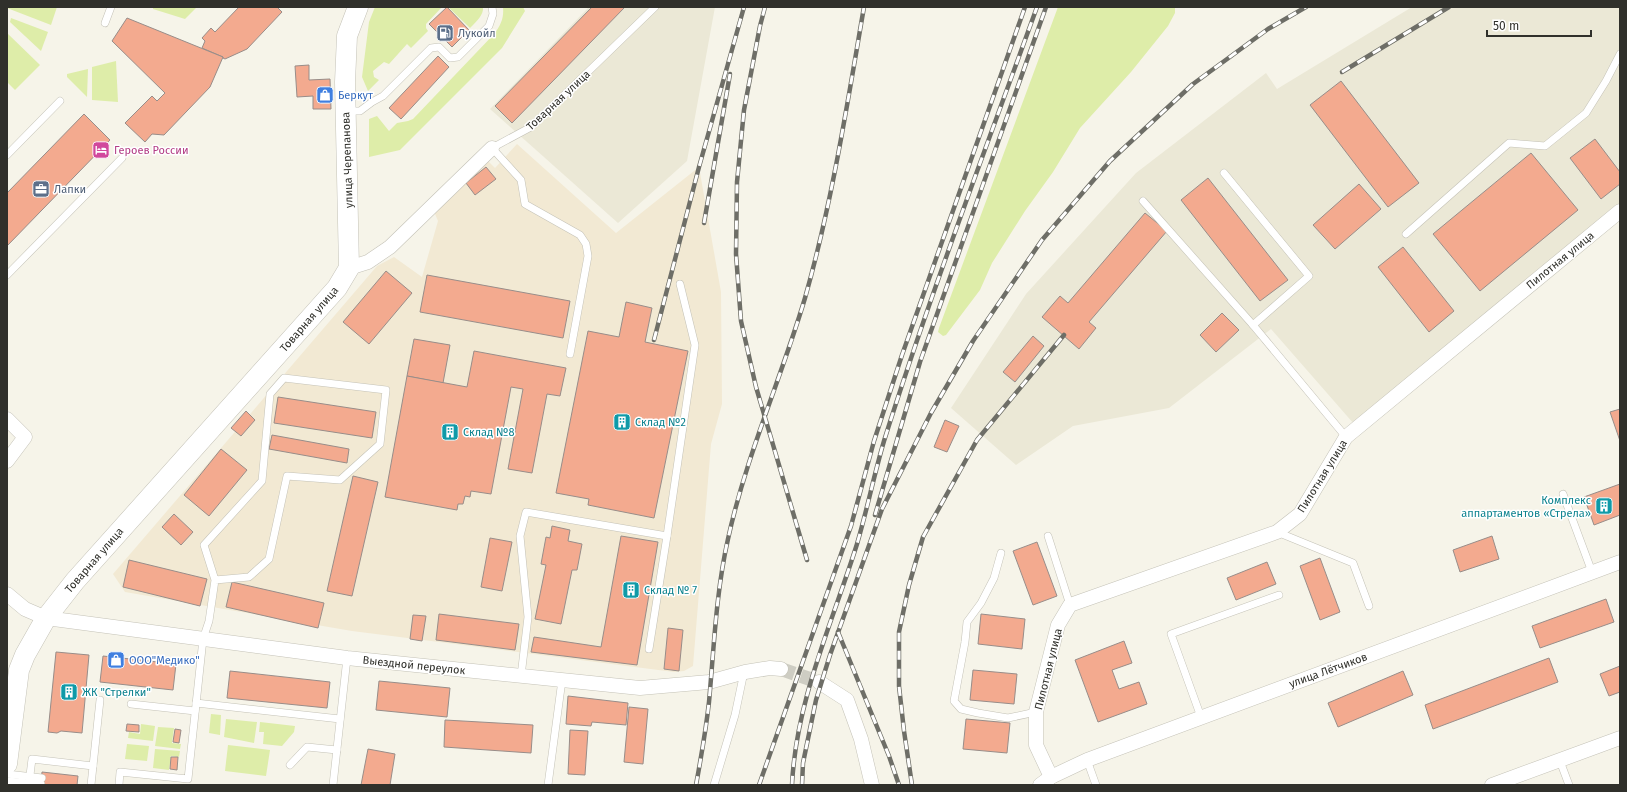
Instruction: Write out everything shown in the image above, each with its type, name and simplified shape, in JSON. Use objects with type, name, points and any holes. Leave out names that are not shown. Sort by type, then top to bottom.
[{"type":"main road","name":"улица Черепанова","points":[[349,268],[345,82],[347,36],[358,7]]},
{"type":"main road","name":"Товарная улица","points":[[7,764],[19,670],[25,655],[46,618],[75,580],[337,288],[349,268]]},
{"type":"street","name":"Товарная улица","points":[[349,268],[368,262],[390,247],[492,148]]},
{"type":"street","name":"Пилотная улица","points":[[1045,781],[1036,745],[1036,712],[1058,625],[1070,605],[1277,532],[1300,514],[1346,437],[1620,212]]},
{"type":"street","points":[[7,419],[25,437],[7,461]]},
{"type":"street","name":"улица Лётчиков","points":[[1045,781],[1087,760],[1620,562]]},
{"type":"street","name":"Выездной переулок","points":[[7,594],[24,609],[46,618],[347,658],[640,688],[709,682],[744,672],[770,668],[781,669]]},
{"type":"street","points":[[819,682],[847,700],[861,739],[872,785]]},
{"type":"street","points":[[1492,785],[1620,738]]},
{"type":"lane","points":[[105,23],[111,7]]},
{"type":"lane","points":[[345,111],[360,111],[383,96],[431,48],[439,47],[450,58],[458,58],[489,26],[493,14],[492,7]]},
{"type":"lane","name":"Товарная улица","points":[[492,148],[531,126],[655,7]]},
{"type":"lane","points":[[1406,234],[1509,143],[1545,146],[1586,113],[1606,81],[1620,54]]},
{"type":"lane","points":[[7,155],[60,101]]},
{"type":"lane","points":[[492,148],[521,180],[525,204],[580,235],[586,244],[588,256],[570,354]]},
{"type":"lane","points":[[7,275],[122,158]]},
{"type":"lane","points":[[1224,173],[1309,276],[1253,325]]},
{"type":"lane","points":[[1143,201],[1253,325],[1346,437]]},
{"type":"lane","points":[[649,649],[695,345],[680,284]]},
{"type":"lane","points":[[119,785],[120,772],[188,779],[203,639],[208,621],[215,580],[204,545],[262,481],[270,394],[284,378],[386,390],[380,444],[340,480],[287,476],[269,559],[249,577],[215,580]]},
{"type":"lane","points":[[1563,494],[1592,572]]},
{"type":"lane","points":[[521,676],[528,617],[520,536],[526,512],[667,536]]},
{"type":"lane","points":[[1277,532],[1353,563],[1369,606]]},
{"type":"lane","points":[[1048,536],[1070,605]]},
{"type":"lane","points":[[1001,553],[994,578],[981,603],[967,622],[965,642],[954,701],[961,709],[978,714],[1008,718],[1036,712]]},
{"type":"lane","points":[[1201,717],[1171,634],[1279,595]]},
{"type":"lane","points":[[333,785],[347,658]]},
{"type":"lane","points":[[714,785],[735,714],[744,672]]},
{"type":"lane","points":[[548,785],[562,680]]},
{"type":"lane","points":[[91,785],[100,700]]},
{"type":"lane","points":[[196,703],[340,719]]},
{"type":"lane","points":[[131,704],[195,711]]},
{"type":"lane","points":[[290,765],[307,747],[337,750]]},
{"type":"lane","points":[[30,780],[32,759],[93,766]]},
{"type":"lane","points":[[1087,760],[1096,785]]},
{"type":"lane","points":[[1560,761],[1569,785]]},
{"type":"lane","points":[[7,774],[30,780]]},
{"type":"lane","points":[[7,781],[42,781]]},
{"type":"shaded area","points":[[589,7],[715,7],[687,161],[618,223],[490,109]]},
{"type":"shaded area","points":[[1412,7],[1620,7],[1620,220],[1361,432],[1271,329],[1169,408],[1073,426],[1016,465],[951,408],[1026,294],[1136,173],[1266,73],[1277,89]]},
{"type":"shaded area","points":[[517,144],[616,233],[699,167],[721,292],[722,404],[711,444],[693,666],[684,671],[674,672],[352,631],[125,592],[113,574],[377,266],[394,257],[422,277],[438,221],[433,209],[487,160],[495,168]]},
{"type":"green space","points":[[7,7],[57,7],[51,25]]},
{"type":"green space","points":[[153,7],[197,7],[185,19],[153,9]]},
{"type":"green space","points":[[375,7],[442,7],[426,24],[428,31],[411,48],[407,44],[389,64],[384,62],[373,71],[374,77],[379,80],[368,91],[362,77],[369,22]]},
{"type":"green space","points":[[448,7],[483,7],[483,10],[479,18],[470,28]]},
{"type":"green space","points":[[503,7],[523,7],[525,11],[502,48],[400,150],[369,157],[369,119],[377,116],[389,131],[397,123],[413,119],[495,33],[502,21]]},
{"type":"green space","points":[[1058,7],[1175,7],[1175,13],[1168,26],[1131,72],[1080,128],[1053,172],[1025,211],[992,263],[980,290],[946,335],[943,336],[938,332],[939,328]]},
{"type":"green space","points":[[11,18],[48,32],[41,51],[10,22]]},
{"type":"green space","points":[[7,33],[40,65],[15,90],[7,82]]},
{"type":"green space","points":[[116,61],[118,102],[92,100],[92,67]]},
{"type":"green space","points":[[88,69],[87,97],[67,77],[67,74]]},
{"type":"green space","points":[[211,714],[221,715],[220,735],[209,733]]},
{"type":"green space","points":[[226,719],[257,722],[254,743],[224,737]]},
{"type":"green space","points":[[260,722],[295,726],[294,732],[282,746],[263,744],[264,732],[259,732]]},
{"type":"green space","points":[[141,724],[155,726],[153,741],[128,738],[129,732],[140,734]]},
{"type":"green space","points":[[158,727],[174,728],[172,743],[181,744],[180,749],[155,746]]},
{"type":"green space","points":[[127,744],[149,746],[147,761],[125,759]]},
{"type":"green space","points":[[228,745],[270,750],[266,776],[225,771]]},
{"type":"green space","points":[[155,749],[180,751],[179,757],[171,756],[169,770],[153,768]]},
{"type":"building","points":[[239,7],[277,7],[282,12],[247,49],[225,59],[202,48],[205,41],[202,38],[211,28],[215,32]]},
{"type":"building","points":[[447,7],[469,30],[452,47],[429,24]]},
{"type":"building","points":[[592,7],[625,7],[512,123],[495,106]]},
{"type":"building","points":[[127,18],[223,57],[210,87],[164,135],[152,134],[145,142],[125,123],[152,96],[157,101],[165,93],[112,41]]},
{"type":"building","points":[[438,56],[449,67],[401,119],[389,108]]},
{"type":"building","points":[[309,65],[309,80],[330,79],[331,109],[313,109],[313,96],[297,97],[295,66]]},
{"type":"building","points":[[1341,81],[1419,183],[1388,207],[1310,105]]},
{"type":"building","points":[[84,114],[110,140],[7,246],[7,193]]},
{"type":"building","points":[[1595,139],[1620,172],[1620,184],[1601,199],[1570,158]]},
{"type":"building","points":[[1531,153],[1578,210],[1480,291],[1433,234]]},
{"type":"building","points":[[486,167],[496,179],[475,195],[466,183]]},
{"type":"building","points":[[1208,178],[1288,280],[1260,301],[1181,200]]},
{"type":"building","points":[[1359,184],[1381,209],[1335,249],[1313,225]]},
{"type":"building","points":[[1145,213],[1167,231],[1089,322],[1096,328],[1079,349],[1042,317],[1060,296],[1068,303]]},
{"type":"building","points":[[1403,247],[1454,311],[1429,332],[1378,267]]},
{"type":"building","points":[[386,271],[412,293],[369,344],[343,322]]},
{"type":"building","points":[[427,275],[570,301],[563,338],[420,312]]},
{"type":"building","name":"Склад №2","points":[[626,302],[652,308],[645,342],[688,351],[654,518],[588,505],[589,499],[556,493],[588,331],[619,337]]},
{"type":"building","points":[[1222,313],[1239,330],[1216,352],[1200,335]]},
{"type":"building","points":[[1033,336],[1044,346],[1015,382],[1003,372]]},
{"type":"building","points":[[414,339],[450,345],[443,383],[407,376]]},
{"type":"building","name":"Склад №8","points":[[474,351],[566,368],[560,396],[547,394],[532,473],[508,469],[523,389],[511,387],[491,494],[471,491],[470,497],[465,496],[463,504],[458,504],[457,510],[385,497],[407,376],[467,387]]},
{"type":"building","points":[[278,397],[376,412],[372,438],[274,423]]},
{"type":"building","points":[[1620,409],[1620,441],[1610,412]]},
{"type":"building","points":[[246,411],[255,420],[241,436],[231,428]]},
{"type":"building","points":[[945,420],[959,426],[947,452],[934,447]]},
{"type":"building","points":[[272,435],[349,449],[347,463],[269,449]]},
{"type":"building","points":[[221,449],[247,470],[209,516],[184,495]]},
{"type":"building","points":[[353,476],[378,482],[352,596],[327,591]]},
{"type":"building","name":"Комплекс аппартаментов «Стрела»","points":[[1620,484],[1620,515],[1594,525],[1584,497]]},
{"type":"building","points":[[174,514],[193,532],[181,545],[162,527]]},
{"type":"building","points":[[552,526],[570,530],[568,541],[582,544],[577,570],[572,570],[561,624],[535,619],[546,565],[541,564],[546,537],[550,538]]},
{"type":"building","name":"Склад № 7","points":[[621,536],[658,542],[637,665],[531,652],[534,637],[601,647]]},
{"type":"building","points":[[1492,536],[1499,559],[1460,572],[1453,550]]},
{"type":"building","points":[[490,538],[512,542],[502,591],[481,587]]},
{"type":"building","points":[[1037,542],[1057,596],[1033,605],[1013,551]]},
{"type":"building","points":[[1320,558],[1340,612],[1320,620],[1300,566]]},
{"type":"building","points":[[129,560],[207,579],[200,606],[123,587]]},
{"type":"building","points":[[1267,562],[1276,584],[1236,600],[1227,578]]},
{"type":"building","points":[[232,582],[324,603],[318,628],[226,607]]},
{"type":"building","points":[[1606,599],[1614,622],[1540,648],[1532,626]]},
{"type":"building","points":[[439,614],[519,624],[515,650],[436,640]]},
{"type":"building","points":[[981,614],[1025,619],[1022,649],[978,644]]},
{"type":"building","points":[[413,615],[426,616],[422,641],[410,639]]},
{"type":"building","points":[[668,628],[683,630],[679,671],[664,669]]},
{"type":"building","points":[[1124,641],[1132,663],[1112,670],[1119,689],[1139,682],[1147,704],[1098,722],[1075,660]]},
{"type":"building","name":"ЖК \"Стрелки\"","points":[[56,652],[89,655],[82,733],[61,731],[57,733],[48,732]]},
{"type":"building","points":[[103,656],[176,664],[173,690],[100,682]]},
{"type":"building","points":[[1549,658],[1558,682],[1433,729],[1425,705]]},
{"type":"building","points":[[1620,666],[1620,692],[1609,696],[1600,674]]},
{"type":"building","points":[[973,670],[1017,674],[1014,704],[970,700]]},
{"type":"building","points":[[230,671],[330,682],[327,708],[227,698]]},
{"type":"building","points":[[1403,671],[1413,695],[1338,727],[1328,703]]},
{"type":"building","points":[[379,681],[450,688],[447,717],[376,710]]},
{"type":"building","points":[[568,696],[628,703],[626,725],[592,722],[591,726],[566,724]]},
{"type":"building","points":[[629,707],[648,709],[643,764],[624,762]]},
{"type":"building","points":[[966,719],[1010,723],[1007,753],[963,749]]},
{"type":"building","points":[[445,720],[533,725],[531,753],[444,747]]},
{"type":"building","points":[[127,724],[139,725],[139,732],[126,731]]},
{"type":"building","points":[[175,729],[181,730],[179,743],[173,742]]},
{"type":"building","points":[[570,730],[588,731],[585,775],[568,774]]},
{"type":"building","points":[[368,749],[395,754],[390,785],[361,785]]},
{"type":"building","points":[[171,757],[178,757],[177,770],[170,769]]},
{"type":"building","points":[[42,772],[78,776],[77,785],[41,785]]},
{"type":"tunnel","points":[[781,669],[819,682]]},
{"type":"railway","points":[[654,340],[699,167],[744,7]]},
{"type":"railway","points":[[765,7],[744,110],[737,182],[736,254],[741,321],[756,387],[807,560]]},
{"type":"railway","points":[[696,785],[708,712],[718,599],[728,539],[744,478],[796,328],[815,262],[838,154],[864,7]]},
{"type":"railway","points":[[759,785],[851,526],[874,441],[902,355],[1025,7]]},
{"type":"railway","points":[[792,785],[800,723],[808,692],[857,544],[884,441],[939,277],[1037,7]]},
{"type":"railway","points":[[875,515],[920,362],[1046,7]]},
{"type":"railway","points":[[802,785],[803,763],[816,700],[830,655],[882,509],[931,413],[973,341],[1042,240],[1110,161],[1193,84],[1268,29],[1306,7]]},
{"type":"railway","points":[[1342,72],[1449,7]]},
{"type":"railway","points":[[704,223],[730,74]]},
{"type":"railway","points":[[912,785],[899,686],[899,632],[909,585],[923,537],[977,440],[1064,335]]},
{"type":"railway","points":[[838,632],[889,756],[899,785]]},
{"type":"place","name":"Лукойл","points":[[445,33]]},
{"type":"place","name":"Беркут","points":[[325,95]]},
{"type":"place","name":"Героев России","points":[[101,150]]},
{"type":"place","name":"Лапки","points":[[41,189]]},
{"type":"place","name":"Склад №2","points":[[622,422]]},
{"type":"place","name":"Склад №8","points":[[450,432]]},
{"type":"place","name":"Комплекс аппартаментов «Стрела»","points":[[1604,506]]},
{"type":"place","name":"Склад № 7","points":[[631,590]]},
{"type":"place","name":"ООО\"Медико\"","points":[[116,660]]},
{"type":"place","name":"ЖК \"Стрелки\"","points":[[69,692]]}]
